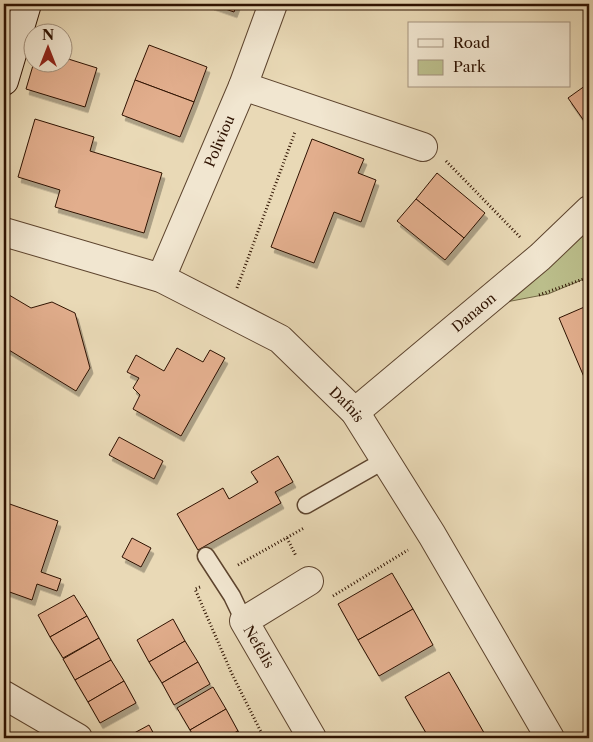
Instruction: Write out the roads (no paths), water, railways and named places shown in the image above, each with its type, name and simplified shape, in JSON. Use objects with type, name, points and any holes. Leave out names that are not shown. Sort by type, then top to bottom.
[{"type":"street","points":[[4,81],[27,4]]},
{"type":"street","name":"Poliviou","points":[[161,278],[243,86],[274,4]]},
{"type":"street","points":[[243,86],[423,147]]},
{"type":"street","name":"Danaon","points":[[355,412],[540,257],[589,210]]},
{"type":"street","name":"Dafnis","points":[[4,232],[161,278],[280,339],[355,412],[432,535],[550,738]]},
{"type":"street","name":"Nefelis","points":[[309,581],[244,622],[312,738]]},
{"type":"street","points":[[4,695],[78,738]]},
{"type":"lane","points":[[306,505],[385,460]]},
{"type":"lane","points":[[206,556],[232,596],[244,622]]}]
